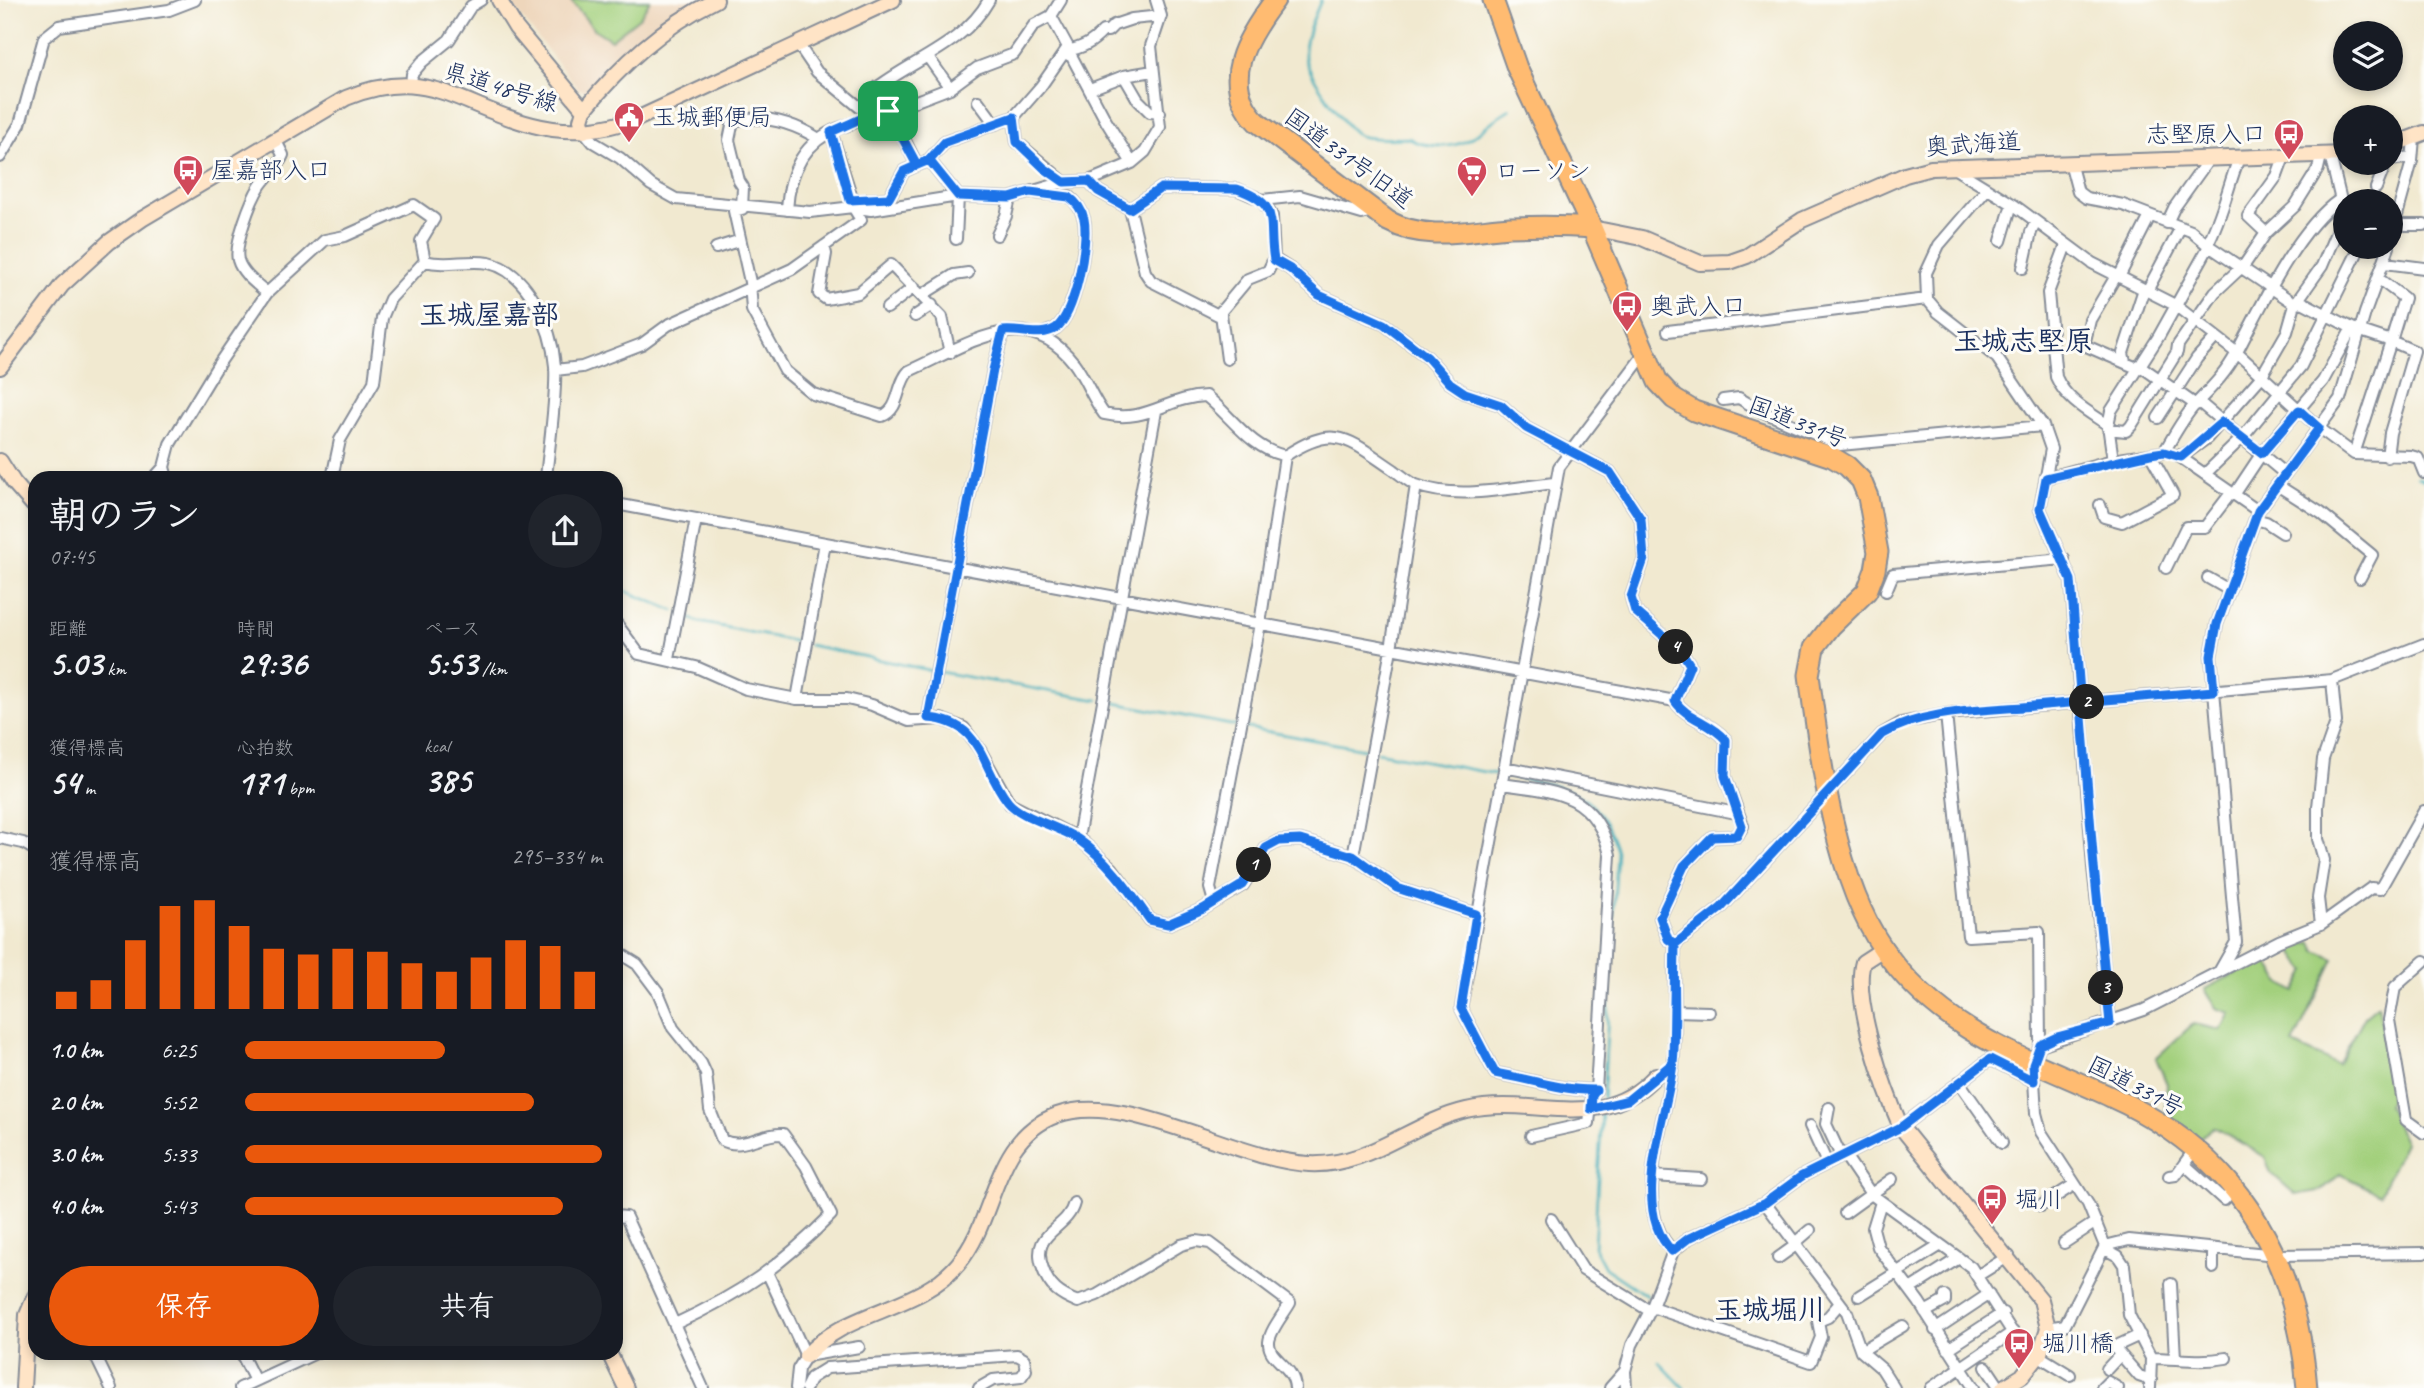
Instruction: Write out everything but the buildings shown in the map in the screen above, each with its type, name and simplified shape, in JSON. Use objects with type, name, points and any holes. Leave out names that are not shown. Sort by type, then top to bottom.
[{"type":"highway","name":"国道331号旧道","points":[[1275,0],[1240,57],[1237,83],[1245,108],[1257,122],[1373,210],[1399,227],[1431,235],[1532,226],[1592,228]]},
{"type":"highway","name":"国道331号","points":[[1493,0],[1517,68],[1592,228],[1658,382],[1685,407],[1832,457],[1861,480],[1868,497],[1878,552],[1875,569],[1867,591],[1822,637],[1814,648],[1810,663],[1813,703],[1843,863],[1883,949],[1910,981],[1955,1022],[2033,1072],[2147,1115],[2190,1156],[2234,1189],[2262,1227],[2276,1255],[2297,1313],[2307,1388]]},
{"type":"street","points":[[0,157],[20,124],[44,38],[59,26],[169,10],[195,0]]},
{"type":"street","points":[[411,85],[412,74],[449,40],[471,6],[481,0]]},
{"type":"street","points":[[499,0],[516,28],[584,110]]},
{"type":"street","name":"県道48号線","points":[[584,131],[581,120],[584,110],[648,43],[677,20],[716,0]]},
{"type":"street","name":"県道48号線","points":[[0,368],[62,285],[94,254],[142,219],[346,98],[379,88],[411,85],[445,92],[532,125],[584,131],[611,128],[639,118],[892,0]]},
{"type":"street","points":[[917,165],[889,111],[875,98],[874,90],[891,76],[928,57],[967,27],[989,0]]},
{"type":"street","points":[[787,210],[790,183],[798,162],[819,139],[869,115],[889,111],[950,88],[977,68],[1014,54],[1034,25],[1051,16],[1061,0]]},
{"type":"street","points":[[853,204],[872,210],[958,196],[1010,198],[1064,182],[1089,181],[1132,163],[1153,141],[1160,127],[1151,46],[1161,16],[1156,0]]},
{"type":"street","points":[[584,131],[593,142],[670,196],[741,206],[827,212],[889,198],[904,171],[929,160],[945,142],[1014,117],[1068,47],[1051,16]]},
{"type":"street","points":[[1065,52],[1094,41],[1103,31],[1108,31],[1118,23],[1161,16]]},
{"type":"street","points":[[798,44],[817,72],[869,115]]},
{"type":"street","points":[[1065,52],[1072,57],[1132,163]]},
{"type":"street","points":[[928,57],[950,88]]},
{"type":"street","points":[[1090,89],[1124,76],[1153,71]]},
{"type":"street","points":[[1124,76],[1138,100],[1150,113],[1160,113]]},
{"type":"street","points":[[978,101],[995,124]]},
{"type":"street","points":[[1014,117],[1017,142],[1064,182]]},
{"type":"street","points":[[819,139],[780,121],[745,118],[733,121],[730,140],[739,181],[743,187],[742,209],[734,211],[738,241],[750,282],[752,310],[785,371],[813,394],[874,415],[889,414],[902,378],[909,371],[1003,331],[1021,329],[1041,334],[1053,341],[1073,362],[1104,414],[1123,418],[1156,411],[1192,396],[1206,396],[1229,414],[1247,437],[1267,452],[1285,456],[1306,443],[1330,435],[1353,443],[1416,485],[1448,490],[1482,490],[1555,483]]},
{"type":"street","points":[[555,370],[582,368],[632,348],[668,325],[749,291],[792,269],[861,219],[853,204],[831,132]]},
{"type":"street","points":[[2403,193],[2419,136]]},
{"type":"street","points":[[267,293],[243,269],[238,254],[249,209],[260,185],[280,164],[282,155],[275,139]]},
{"type":"street","name":"奥武海道","points":[[1592,228],[1642,238],[1700,263],[1730,262],[1747,256],[1782,230],[1914,172],[1952,167],[2070,162],[2333,155]]},
{"type":"street","points":[[2325,156],[2336,189]]},
{"type":"street","points":[[2066,245],[2048,293],[2056,377],[2061,389],[2077,405],[2108,427],[2126,431],[2215,292],[2241,268],[2266,233],[2295,206],[2325,156]]},
{"type":"street","points":[[2266,233],[2248,216],[2277,176],[2284,157]]},
{"type":"street","points":[[2403,158],[2412,157]]},
{"type":"street","points":[[2113,460],[2108,427],[2111,411],[2208,246],[2223,216],[2225,199],[2239,158]]},
{"type":"street","points":[[2168,223],[2174,208],[2197,181],[2209,159]]},
{"type":"street","points":[[929,160],[958,196],[956,239]]},
{"type":"street","points":[[2070,162],[2078,192],[2086,198],[2123,205],[2150,218],[2191,232],[2291,301],[2414,351],[2390,433],[2387,457]]},
{"type":"street","points":[[1952,167],[2011,204],[2066,245],[2118,277],[2175,305],[2237,353],[2319,428],[2354,454],[2418,458],[2424,473]]},
{"type":"street","points":[[2376,188],[2381,175]]},
{"type":"street","points":[[1089,181],[1098,191],[1130,209],[1145,272],[1151,281],[1221,314]]},
{"type":"street","points":[[1130,209],[1161,188],[1237,189],[1262,200],[1300,196],[1362,214],[1373,210]]},
{"type":"street","points":[[1987,189],[1938,245],[1926,273],[1927,299],[1938,312],[1997,358],[2043,426],[2051,449],[2040,509],[2071,580],[2110,1023]]},
{"type":"street","points":[[1030,192],[1069,197],[1083,217],[1085,232],[1078,282],[1063,319],[1056,328],[1041,334]]},
{"type":"street","points":[[997,234],[1006,216],[1010,198]]},
{"type":"street","points":[[1227,359],[1221,314],[1248,279],[1268,271],[1274,260],[1272,216],[1262,200]]},
{"type":"street","points":[[2001,241],[2011,204]]},
{"type":"street","points":[[2164,452],[2237,353],[2272,287],[2305,236],[2333,204]]},
{"type":"street","points":[[166,471],[170,444],[218,365],[267,293],[325,240],[345,236],[409,206],[422,208],[434,219],[421,241],[425,261]]},
{"type":"street","points":[[2150,218],[2118,277],[2090,320],[2084,345],[2159,377],[2222,422],[2285,474]]},
{"type":"street","points":[[2023,268],[2036,222]]},
{"type":"street","points":[[2403,225],[2424,225]]},
{"type":"street","points":[[2124,362],[2123,353],[2146,290],[2180,229]]},
{"type":"street","points":[[716,248],[738,241]]},
{"type":"street","points":[[2181,457],[2222,422],[2261,377],[2287,332],[2295,304],[2322,266],[2333,241]]},
{"type":"street","points":[[824,246],[826,254],[819,294],[826,299],[858,293],[891,265],[932,305],[947,329],[950,353]]},
{"type":"street","points":[[2205,474],[2242,438],[2301,366],[2354,259]]},
{"type":"street","points":[[2165,568],[2186,527],[2205,527],[2262,453],[2323,381],[2356,329],[2386,259]]},
{"type":"street","points":[[1274,260],[1290,269],[1319,295],[1384,324],[1427,357],[1450,383],[1465,393],[1501,405],[1526,428],[1610,472],[1641,519],[1644,559],[1631,597],[1635,611],[1682,652],[1690,665],[1675,701]]},
{"type":"street","points":[[425,261],[438,264],[489,264],[526,289],[536,305],[555,370],[547,471]]},
{"type":"street","points":[[333,471],[340,440],[374,382],[382,318],[386,308],[390,299],[425,261]]},
{"type":"street","points":[[2385,263],[2424,268]]},
{"type":"street","points":[[887,308],[954,275],[968,273]]},
{"type":"street","points":[[2354,454],[2404,298],[2379,279]]},
{"type":"street","points":[[1668,331],[1927,299]]},
{"type":"street","points":[[915,316],[932,305]]},
{"type":"street","points":[[2219,972],[2236,942],[2211,656],[2217,624],[2256,515],[2340,398],[2356,329]]},
{"type":"street","points":[[928,718],[1003,331]]},
{"type":"street","points":[[2158,418],[2197,358],[2217,337]]},
{"type":"street","points":[[1596,1090],[1569,1091],[1545,1082],[1495,1073],[1461,1008],[1559,467],[1645,352]]},
{"type":"street","points":[[1723,400],[1739,398],[1759,410],[1840,445],[2043,426]]},
{"type":"street","points":[[1078,838],[1156,411]]},
{"type":"street","points":[[2046,478],[2113,460],[2164,452],[2181,457],[2283,533]]},
{"type":"street","points":[[2100,505],[2104,517],[2122,522],[2173,495],[2150,454]]},
{"type":"street","points":[[1214,902],[1210,888],[1260,624],[1285,456]]},
{"type":"street","points":[[0,461],[28,498]]},
{"type":"street","points":[[1353,856],[1391,649],[1416,485]]},
{"type":"street","points":[[2277,485],[2321,513],[2372,555],[2360,578]]},
{"type":"street","points":[[623,505],[1675,701],[1681,710],[1715,727],[1726,740],[1725,776],[1742,826],[1737,836],[1712,837],[1684,866],[1660,917],[1668,939],[1675,944]]},
{"type":"street","points":[[669,659],[695,519]]},
{"type":"street","points":[[797,699],[825,543]]},
{"type":"street","points":[[1886,591],[1893,574],[2064,559]]},
{"type":"street","points":[[2208,578],[2229,590]]},
{"type":"street","points":[[623,632],[639,654],[653,659],[669,659],[746,689],[797,699],[846,699],[872,705],[909,721],[941,719],[964,728],[981,750],[1010,804],[1078,838],[1112,869],[1150,920],[1168,924],[1214,902],[1242,885],[1266,848],[1279,841],[1300,840],[1353,856],[1397,888],[1476,914]]},
{"type":"street","points":[[1675,944],[1721,908],[1828,789],[1882,734],[1901,723],[1946,714],[2332,680],[2424,644]]},
{"type":"street","points":[[2321,924],[2318,898],[2324,860],[2318,839],[2318,807],[2323,759],[2336,722],[2332,680]]},
{"type":"street","points":[[1946,714],[1968,936],[2039,932],[2040,1045],[2033,1072],[2041,1132],[2096,1222],[2105,1248],[2118,1256],[2124,1265],[2129,1315],[2151,1358],[2150,1384]]},
{"type":"street","points":[[1502,775],[1736,813]]},
{"type":"street","points":[[1502,775],[1581,803],[1597,818],[1605,834],[1610,855],[1596,1090],[1592,1096],[1594,1109],[1589,1123],[1531,1136]]},
{"type":"street","points":[[2040,1045],[2057,1037],[2110,1023],[2144,1010],[2279,941],[2321,924],[2371,888],[2380,889],[2424,811]]},
{"type":"street","points":[[0,838],[28,846]]},
{"type":"street","points":[[1672,1251],[1658,1231],[1653,1177],[1673,1063],[1675,944]]},
{"type":"street","points":[[1883,949],[1863,962],[1861,975],[1872,1048],[1901,1127],[2009,1256],[2041,1300],[2048,1328],[2038,1358],[2022,1376],[2001,1388],[1986,1367]]},
{"type":"street","points":[[623,955],[637,964],[659,992],[673,1028],[701,1063],[706,1074],[710,1110],[722,1140],[730,1144],[746,1143],[783,1134],[806,1166],[831,1216],[803,1244],[730,1298],[675,1324]]},
{"type":"street","points":[[2424,961],[2395,987],[2389,1020],[2406,1120],[2424,1133]]},
{"type":"street","points":[[1675,1011],[1709,1012]]},
{"type":"street","points":[[1626,1388],[1625,1371],[1632,1345],[1651,1309],[1672,1251],[1689,1238],[1765,1203],[1802,1176],[1901,1127],[1990,1059],[2033,1072]]},
{"type":"street","points":[[796,1388],[798,1369],[816,1344],[912,1297],[946,1277],[970,1247],[1010,1153],[1033,1128],[1058,1115],[1090,1110],[1120,1114],[1289,1162],[1324,1164],[1365,1156],[1448,1115],[1467,1110],[1510,1106],[1594,1109],[1615,1106],[1641,1092],[1673,1063]]},
{"type":"street","points":[[1959,1082],[2002,1143]]},
{"type":"street","points":[[1829,1108],[1826,1124],[1842,1155],[1871,1194],[1959,1258],[1977,1276],[2003,1313],[2021,1346],[2070,1375]]},
{"type":"street","points":[[1810,1126],[1827,1163]]},
{"type":"street","points":[[2169,1176],[2176,1175],[2190,1156]]},
{"type":"street","points":[[1653,1177],[1701,1179]]},
{"type":"street","points":[[1845,1213],[1892,1179]]},
{"type":"street","points":[[2041,1206],[2075,1184]]},
{"type":"street","points":[[1881,1202],[1873,1228],[1878,1247],[1925,1312],[1974,1388]]},
{"type":"street","points":[[1074,1203],[1070,1214],[1043,1241],[1039,1257],[1046,1279],[1060,1295],[1078,1302],[1097,1295],[1181,1245],[1210,1243],[1290,1303],[1269,1340],[1271,1353],[1291,1371],[1295,1388]]},
{"type":"street","points":[[1765,1203],[1847,1312],[1861,1351],[1882,1369],[1894,1388]]},
{"type":"street","points":[[623,1217],[626,1217],[703,1388]]},
{"type":"street","points":[[1551,1219],[1583,1270],[1651,1309],[1811,1362],[1821,1337],[1818,1321],[1828,1317],[1840,1303]]},
{"type":"street","points":[[2064,1243],[2096,1222]]},
{"type":"street","points":[[1778,1258],[1810,1230]]},
{"type":"street","points":[[2048,1328],[2065,1325],[2105,1248],[2129,1240],[2276,1255],[2424,1253]]},
{"type":"street","points":[[1859,1296],[1941,1245]]},
{"type":"street","points":[[2213,1249],[2213,1268]]},
{"type":"street","points":[[1977,1276],[2009,1256]]},
{"type":"street","points":[[1909,1290],[1959,1258]]},
{"type":"street","points":[[767,1272],[806,1356]]},
{"type":"street","points":[[2171,1284],[2175,1358]]},
{"type":"street","points":[[1935,1330],[1989,1294]]},
{"type":"street","points":[[1925,1312],[1945,1301],[1945,1296]]},
{"type":"street","points":[[23,1388],[28,1312]]},
{"type":"street","points":[[2172,1313],[2185,1312]]},
{"type":"street","points":[[1948,1349],[2003,1313]]},
{"type":"street","points":[[1861,1351],[1903,1326]]},
{"type":"street","points":[[1931,1388],[1943,1384],[1959,1367],[2013,1332]]},
{"type":"street","points":[[1968,1335],[1979,1353]]},
{"type":"street","points":[[2140,1335],[2114,1347],[2139,1376],[2150,1384]]},
{"type":"street","points":[[806,1356],[859,1347]]},
{"type":"street","points":[[806,1388],[811,1378],[827,1368],[1017,1355],[1024,1359],[1026,1370],[1021,1377],[993,1380],[979,1388]]},
{"type":"street","points":[[2107,1369],[2120,1355]]},
{"type":"street","points":[[2151,1358],[2175,1358],[2201,1363],[2226,1358]]},
{"type":"street","points":[[97,1360],[111,1388]]},
{"type":"street","points":[[244,1360],[255,1381]]},
{"type":"street","points":[[240,1388],[301,1360]]},
{"type":"street","points":[[612,1360],[626,1388]]},
{"type":"street","points":[[1610,1388],[1625,1371]]},
{"type":"street","points":[[2102,1388],[2108,1382],[2118,1388]]},
{"type":"shaded area","points":[[508,0],[704,0],[651,32],[591,92],[578,89]]},
{"type":"green space","points":[[570,0],[650,0],[640,17],[611,40],[594,29]]},
{"type":"green space","points":[[2312,942],[2316,951],[2334,959],[2293,1044],[2338,1065],[2365,1016],[2378,1005],[2394,1086],[2388,1106],[2405,1143],[2380,1194],[2340,1174],[2322,1190],[2296,1195],[2271,1173],[2265,1157],[2214,1127],[2198,1139],[2165,1112],[2167,1084],[2156,1058],[2193,1024],[2221,1030],[2230,1013],[2216,1008],[2205,989],[2265,958],[2281,983],[2295,992],[2306,971],[2290,948]]},
{"type":"waterway","points":[[1321,0],[1308,35],[1305,50],[1307,64],[1328,100],[1360,136],[1409,138],[1430,145],[1455,145],[1474,136],[1510,109]]},
{"type":"waterway","points":[[2417,477],[2424,480]]},
{"type":"waterway","points":[[623,590],[674,611]]},
{"type":"waterway","points":[[680,614],[699,622],[803,643]]},
{"type":"waterway","points":[[809,645],[933,671]]},
{"type":"waterway","points":[[940,672],[1098,700]]},
{"type":"waterway","points":[[1105,701],[1236,726]]},
{"type":"waterway","points":[[1242,727],[1370,750]]},
{"type":"waterway","points":[[1377,752],[1501,775]]},
{"type":"waterway","points":[[1508,776],[1577,794],[1600,815],[1617,851],[1603,1102]]},
{"type":"waterway","points":[[1602,1112],[1594,1247],[1605,1268],[1647,1296]]},
{"type":"waterway","points":[[1659,1362],[1684,1388]]},
{"type":"place","name":"玉城郵便局","points":[[629,144]]},
{"type":"place","name":"志堅原入口","points":[[2289,161]]},
{"type":"place","name":"屋嘉部入口","points":[[188,197]]},
{"type":"place","name":"ローソン","points":[[1472,198]]},
{"type":"place","name":"奥武入口","points":[[1627,333]]},
{"type":"place","name":"堀川","points":[[1992,1226]]},
{"type":"place","name":"堀川橋","points":[[2019,1370]]},
{"type":"district","name":"玉城屋嘉部","points":[[489,314]]},
{"type":"district","name":"玉城志堅原","points":[[2023,340]]},
{"type":"district","name":"玉城堀川","points":[[1770,1309]]},
{"type":"route","points":[[888,111],[869,115],[831,132],[850,200],[889,198],[904,171],[929,160],[945,142],[1014,117],[1017,142],[1044,168],[1064,182],[1089,181],[1098,191],[1130,209],[1161,188],[1237,189],[1247,192],[1262,200],[1272,216],[1274,260],[1290,269],[1309,288],[1336,305],[1384,324],[1427,357],[1450,383],[1465,393],[1501,405],[1526,428],[1610,472],[1641,519],[1644,559],[1631,597],[1635,611],[1682,652],[1690,665],[1684,685],[1675,701],[1681,710],[1715,727],[1726,740],[1725,776],[1742,826],[1737,836],[1712,837],[1684,866],[1660,917],[1668,939],[1675,944],[1674,981],[1675,1011],[1673,1063],[1654,1156],[1653,1203],[1658,1231],[1672,1251],[1717,1223],[1765,1203],[1802,1176],[1901,1127],[1990,1059],[2034,1081],[2033,1064],[2040,1045],[2057,1037],[2110,1023],[2094,867],[2081,702],[2071,580],[2040,509],[2046,478],[2113,460],[2150,454],[2164,452],[2181,457],[2207,438],[2222,422],[2262,453],[2299,410],[2319,428],[2258,511],[2217,624],[2211,656],[2214,691],[2081,702],[1946,714],[1901,723],[1882,734],[1828,789],[1721,908],[1675,944],[1675,1011],[1673,1063],[1628,1100],[1615,1106],[1591,1109],[1592,1096],[1596,1090],[1569,1091],[1545,1082],[1495,1073],[1461,1008],[1476,914],[1416,896],[1397,888],[1353,856],[1300,840],[1279,841],[1266,848],[1242,885],[1203,909],[1168,924],[1150,920],[1112,869],[1078,838],[1010,804],[992,775],[981,750],[964,728],[941,719],[928,718],[993,370],[1003,331],[1021,329],[1041,334],[1056,328],[1063,319],[1078,282],[1085,232],[1083,217],[1076,202],[1069,197],[1030,192],[1010,198],[958,196],[929,160],[917,165],[888,111]]}]
